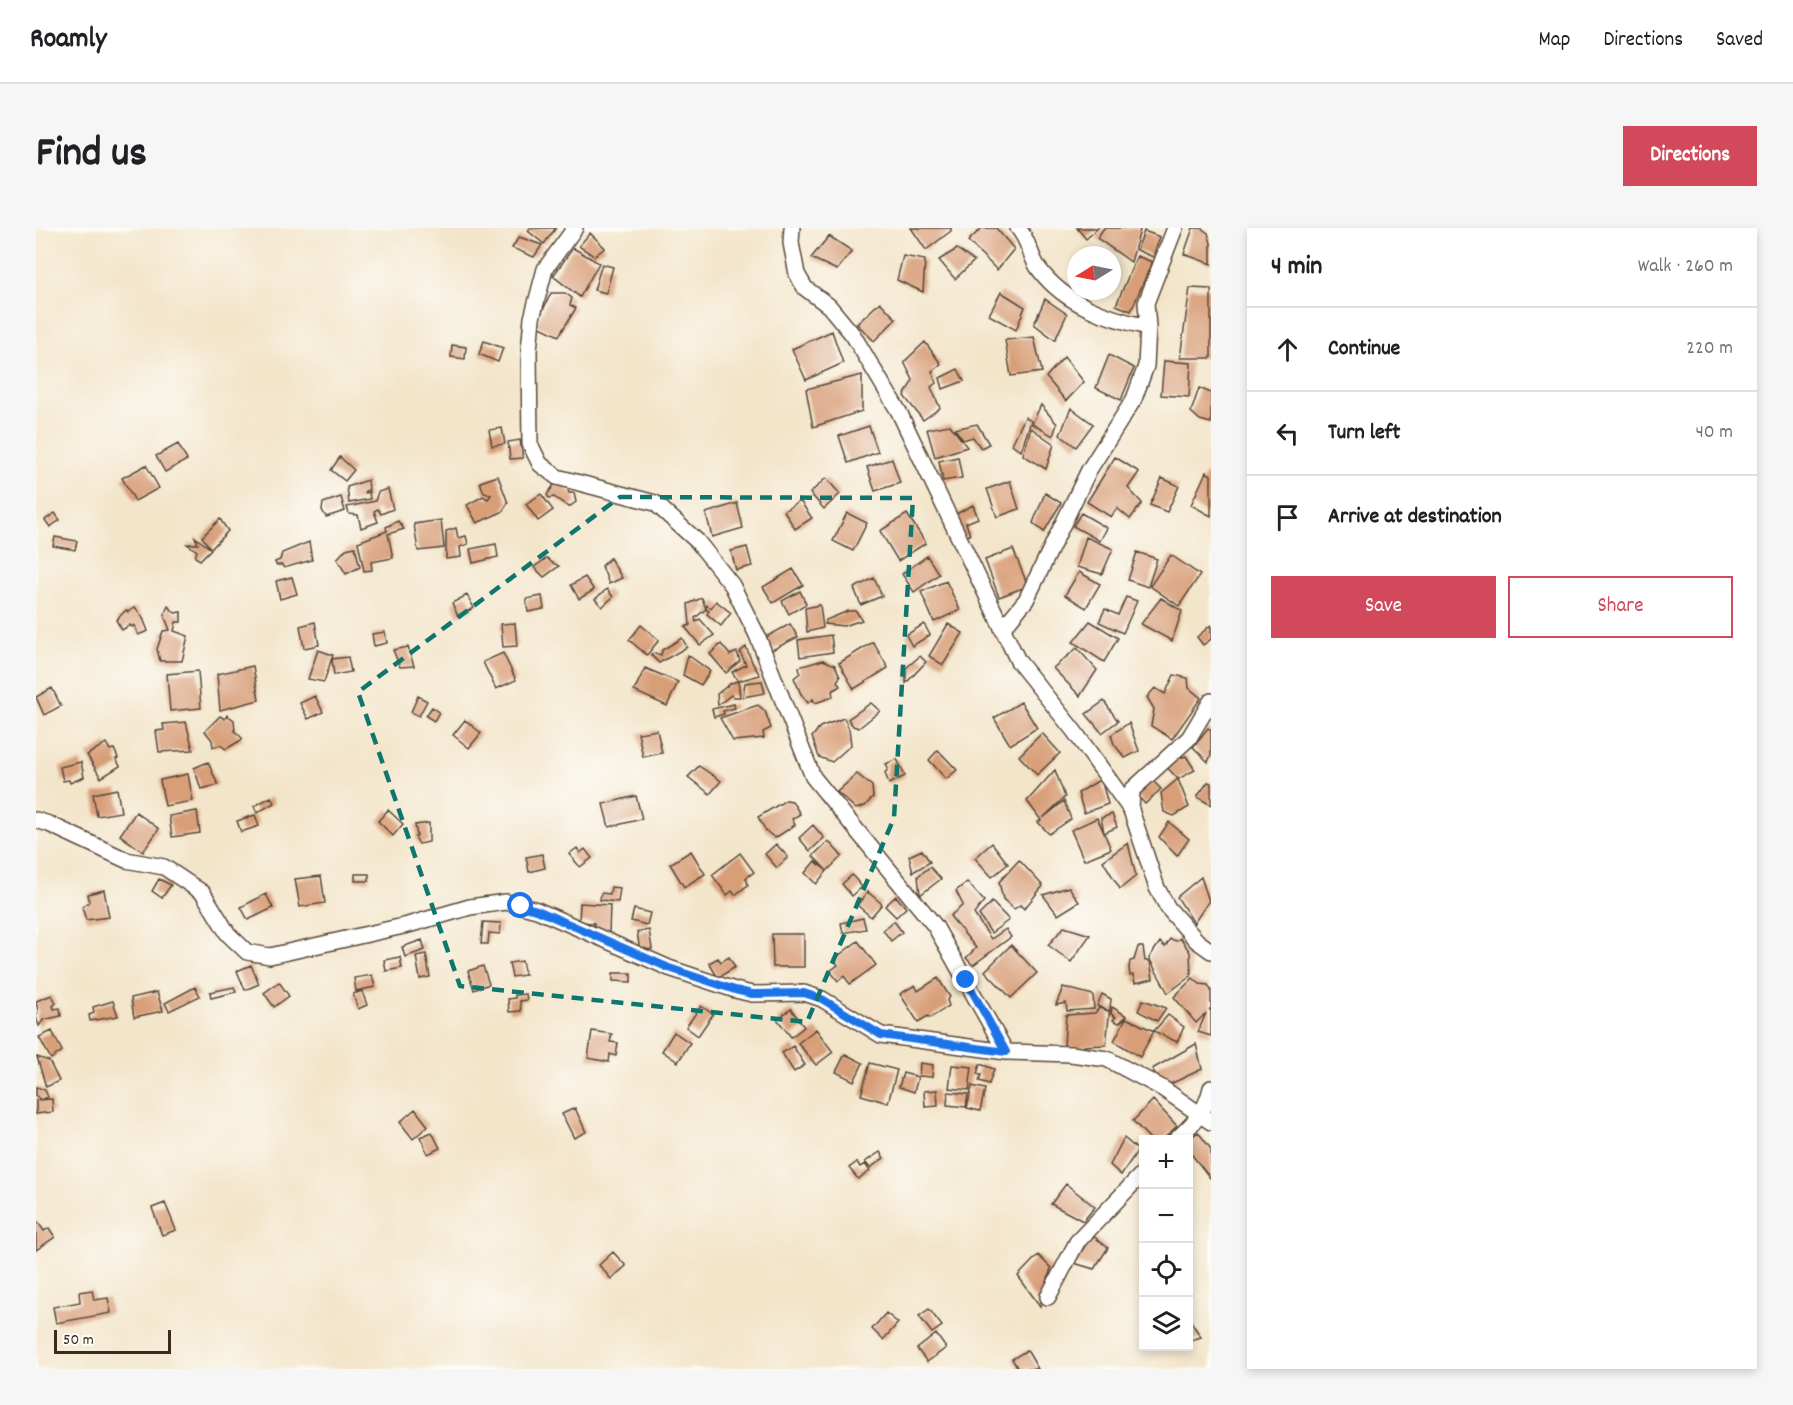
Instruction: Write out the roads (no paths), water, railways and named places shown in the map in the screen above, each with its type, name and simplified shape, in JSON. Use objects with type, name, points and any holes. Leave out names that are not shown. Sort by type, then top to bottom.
[{"type":"street","points":[[575,228],[545,269],[532,318],[529,351],[530,444],[540,464],[557,477],[655,503],[704,549],[732,585],[757,635],[813,777],[935,926],[1006,1052]]},
{"type":"street","points":[[792,228],[791,243],[797,274],[806,288],[830,306],[853,335],[899,412],[1018,662],[1074,731],[1131,810],[1157,888],[1168,908],[1197,940],[1211,951]]},
{"type":"street","points":[[1018,228],[1023,234],[1037,267],[1056,289],[1091,311],[1148,327]]},
{"type":"street","points":[[1002,629],[1026,600],[1089,470],[1134,399],[1146,366],[1148,327],[1146,303],[1175,228]]},
{"type":"street","points":[[1131,810],[1132,790],[1189,738],[1211,701]]},
{"type":"street","points":[[36,820],[126,860],[164,867],[203,893],[228,934],[247,951],[270,956],[408,925],[470,907],[506,902],[537,910],[669,968],[735,990],[752,994],[804,993],[822,999],[881,1035],[1006,1052],[1071,1054],[1107,1059],[1162,1088],[1208,1106],[1181,1135]]},
{"type":"street","points":[[1048,1297],[1077,1242],[1139,1176]]}]
